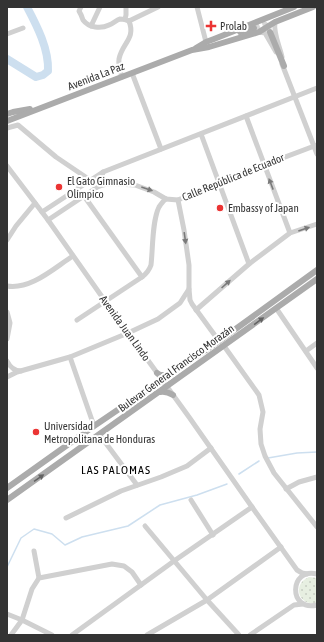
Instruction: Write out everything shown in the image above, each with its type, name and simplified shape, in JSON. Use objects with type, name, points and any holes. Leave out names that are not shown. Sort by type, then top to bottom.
[{"type":"main road","name":"Avenida La Paz","points":[[192,50],[206,42],[294,7]]},
{"type":"main road","name":"Avenida La Paz","points":[[7,121],[192,50],[256,30],[312,7]]},
{"type":"main road","points":[[214,39],[256,30]]},
{"type":"main road","points":[[270,32],[284,66]]},
{"type":"main road","points":[[7,114],[47,106]]},
{"type":"main road","name":"Bulevar General Francisco Morazán","points":[[7,500],[174,381],[317,270]]},
{"type":"main road","name":"Bulevar General Francisco Morazán","points":[[7,488],[169,374],[276,308],[317,279]]},
{"type":"main road","points":[[157,373],[160,375],[169,374]]},
{"type":"main road","points":[[173,395],[171,390],[174,381]]},
{"type":"main road","points":[[158,392],[169,392],[173,395]]},
{"type":"street","points":[[91,26],[100,7]]},
{"type":"street","points":[[122,77],[119,69],[119,60],[122,49],[130,37],[132,27],[127,20],[126,7]]},
{"type":"street","points":[[80,8],[83,20],[87,24],[98,28],[104,27],[120,19],[127,20],[158,7]]},
{"type":"street","points":[[197,7],[206,42]]},
{"type":"street","points":[[275,22],[274,29],[281,49],[284,66]]},
{"type":"street","points":[[7,34],[23,28]]},
{"type":"street","points":[[256,30],[265,33],[284,66],[317,154]]},
{"type":"street","points":[[132,73],[161,149]]},
{"type":"street","points":[[42,212],[103,172],[317,88]]},
{"type":"street","points":[[246,116],[290,233]]},
{"type":"street","points":[[7,128],[17,125],[56,158],[90,180]]},
{"type":"street","points":[[201,134],[249,264]]},
{"type":"street","name":"Calle República de Ecuador","points":[[77,320],[142,277],[150,269],[157,214],[160,205],[166,199],[178,200],[264,164],[315,146]]},
{"type":"street","name":"Avenida Juan Lindo","points":[[7,166],[48,220],[297,570],[299,575],[295,589],[297,598]]},
{"type":"street","points":[[99,186],[103,172]]},
{"type":"street","points":[[48,220],[99,186],[107,184],[135,185],[154,192],[166,199]]},
{"type":"street","points":[[84,196],[142,277]]},
{"type":"street","points":[[178,200],[189,265],[190,300],[259,395],[263,412],[260,429],[261,444],[265,456],[274,473],[317,527]]},
{"type":"street","points":[[7,240],[16,226],[35,203]]},
{"type":"street","points":[[196,310],[249,264],[290,233],[317,224]]},
{"type":"street","points":[[7,286],[13,287],[28,284],[73,256]]},
{"type":"street","points":[[7,378],[22,371],[70,357],[158,319],[180,302],[189,289]]},
{"type":"street","points":[[180,302],[192,304]]},
{"type":"street","points":[[276,308],[317,368]]},
{"type":"street","points":[[7,312],[10,323],[7,340]]},
{"type":"street","points":[[306,351],[317,343]]},
{"type":"street","points":[[70,357],[94,426]]},
{"type":"street","points":[[7,360],[13,369],[22,371]]},
{"type":"street","points":[[99,434],[136,485]]},
{"type":"street","points":[[66,518],[121,491],[187,466],[211,448]]},
{"type":"street","points":[[286,489],[299,482],[317,477]]},
{"type":"street","points":[[191,500],[213,534]]},
{"type":"street","points":[[72,635],[252,507]]},
{"type":"street","points":[[311,519],[317,516]]},
{"type":"street","points":[[145,526],[207,600],[239,635]]},
{"type":"street","points":[[147,635],[207,600],[281,547]]},
{"type":"street","points":[[11,635],[22,620],[32,589],[39,578],[34,551]]},
{"type":"street","points":[[39,578],[112,564],[124,566],[132,572],[141,585]]},
{"type":"street","points":[[297,570],[302,573],[317,574]]},
{"type":"street","points":[[298,580],[307,574]]},
{"type":"street","points":[[294,605],[297,598],[303,604]]},
{"type":"street","points":[[250,635],[294,605],[317,605]]},
{"type":"street","points":[[7,614],[52,635]]},
{"type":"shaded area","points":[[309,577],[317,578],[316,603],[305,601],[299,594],[300,584]]},
{"type":"waterway","points":[[7,59],[36,77],[43,75],[48,71],[47,54],[27,7]]},
{"type":"waterway","points":[[268,458],[297,453],[317,452]]},
{"type":"waterway","points":[[239,474],[259,461]]},
{"type":"waterway","points":[[7,567],[21,538],[34,529],[52,534],[65,545],[82,537],[128,526],[160,505],[197,495],[227,484]]},
{"type":"tunnel","points":[[254,28],[264,24],[269,30]]},
{"type":"place","name":"Prolab","points":[[211,26]]},
{"type":"place","name":"El Gato Gimnasio Olímpico","points":[[59,187]]},
{"type":"place","name":"Embassy of Japan","points":[[220,208]]},
{"type":"place","name":"Universidad Metropolitana de Honduras","points":[[36,432]]},
{"type":"district","name":"LAS PALOMAS","points":[[116,470]]}]
